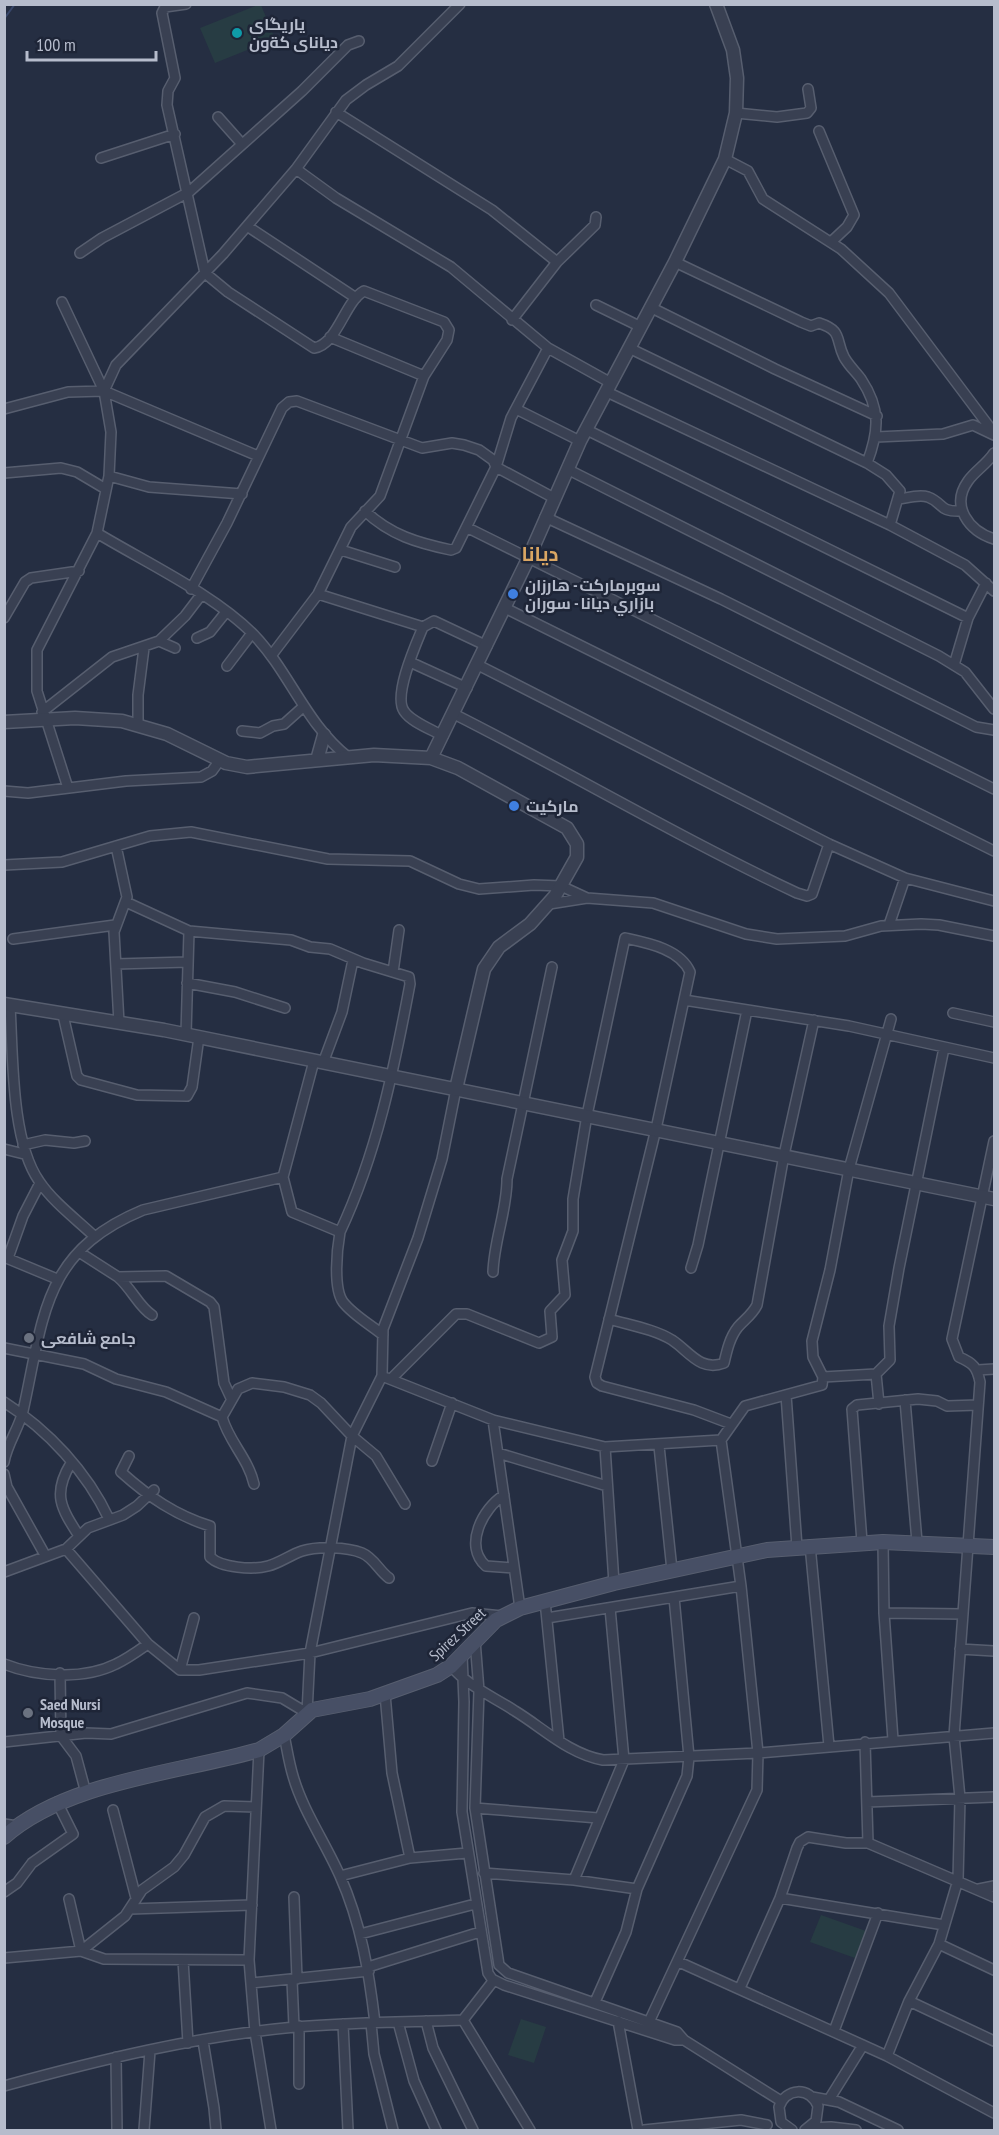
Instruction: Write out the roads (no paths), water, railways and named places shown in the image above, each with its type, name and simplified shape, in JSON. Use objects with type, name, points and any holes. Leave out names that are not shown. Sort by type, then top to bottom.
[{"type":"main road","name":"Spirez Street","points":[[4,1837],[10,1825],[57,1802],[259,1750],[284,1735],[307,1713],[420,1683],[451,1666],[502,1616],[520,1608],[614,1583],[738,1555],[803,1546],[862,1542],[916,1542],[994,1547]]},
{"type":"street","points":[[186,4],[165,7],[162,13],[175,78],[168,91],[167,105],[189,192],[205,273],[228,292],[314,348],[330,337],[356,298],[361,292],[367,291],[444,322],[448,326],[447,340],[424,376],[380,496],[351,527],[318,594],[271,656]]},
{"type":"street","points":[[104,391],[116,365],[247,226],[296,169],[336,112],[366,85],[412,55],[460,4]]},
{"type":"street","points":[[432,758],[505,608],[584,435],[675,262],[725,159],[736,113],[736,64],[716,4]]},
{"type":"street","points":[[80,253],[102,238],[189,192],[302,91],[348,45],[359,41]]},
{"type":"street","points":[[736,113],[777,117],[807,113],[811,106],[808,89]]},
{"type":"street","points":[[336,112],[492,210],[557,262]]},
{"type":"street","points":[[218,117],[242,144]]},
{"type":"street","points":[[819,131],[854,215],[847,227],[831,242]]},
{"type":"street","points":[[101,158],[175,134]]},
{"type":"street","points":[[725,159],[748,171],[763,199],[831,242],[889,293],[994,434]]},
{"type":"street","points":[[296,169],[336,198],[451,267],[548,348],[609,387],[890,525],[965,565],[994,591]]},
{"type":"street","points":[[512,320],[557,262],[595,225],[596,217]]},
{"type":"street","points":[[247,226],[356,298]]},
{"type":"street","points":[[675,262],[801,322],[811,326],[819,323],[834,330],[838,336],[843,356],[867,388],[877,416],[876,437],[867,463]]},
{"type":"street","points":[[62,302],[104,391],[111,432],[109,476],[104,488],[97,533],[37,650],[36,691],[68,788]]},
{"type":"street","points":[[596,305],[641,327]]},
{"type":"street","points":[[650,307],[877,416]]},
{"type":"street","points":[[330,337],[424,376]]},
{"type":"street","points":[[365,512],[379,524],[405,539],[450,549],[456,548],[468,528],[496,467],[516,409],[548,348]]},
{"type":"street","points":[[629,348],[867,463],[896,484],[900,491],[890,525]]},
{"type":"street","points":[[4,409],[68,393],[104,391],[258,456]]},
{"type":"street","points":[[191,589],[242,494],[282,408],[289,402],[297,401],[422,448],[452,443],[479,450],[493,460],[496,467],[554,498]]},
{"type":"street","points":[[516,409],[584,435],[968,618]]},
{"type":"street","points":[[876,437],[943,434],[973,425],[994,434]]},
{"type":"street","points":[[994,453],[968,480],[962,492],[961,511],[975,528],[994,539]]},
{"type":"street","points":[[5,476],[61,468],[77,472],[104,488]]},
{"type":"street","points":[[569,470],[954,665],[965,672],[994,709]]},
{"type":"street","points":[[109,476],[149,488],[242,494]]},
{"type":"street","points":[[899,499],[922,495],[930,497],[942,509],[961,511]]},
{"type":"street","points":[[545,517],[721,599],[976,727],[994,730]]},
{"type":"street","points":[[468,528],[994,789]]},
{"type":"street","points":[[97,533],[201,595],[252,633],[271,656],[303,707],[324,735],[348,757]]},
{"type":"street","points":[[341,550],[395,567]]},
{"type":"street","points":[[4,618],[25,582],[31,578],[79,571]]},
{"type":"street","points":[[954,665],[968,618],[986,583]]},
{"type":"street","points":[[318,594],[423,627]]},
{"type":"street","points":[[43,716],[112,657],[159,641],[186,616],[201,595]]},
{"type":"street","points":[[505,608],[994,851]]},
{"type":"street","points":[[197,638],[210,632],[226,612]]},
{"type":"street","points":[[443,736],[404,712],[400,703],[423,627],[434,621],[487,646]]},
{"type":"street","points":[[227,666],[252,633]]},
{"type":"street","points":[[159,641],[175,648]]},
{"type":"street","points":[[138,725],[138,695],[144,648]]},
{"type":"street","points":[[411,662],[467,688]]},
{"type":"street","points":[[478,665],[829,844],[905,878],[994,901]]},
{"type":"street","points":[[242,731],[260,734],[273,726],[284,724],[303,707]]},
{"type":"street","points":[[454,714],[549,761],[615,801],[718,856],[797,893],[807,896],[812,894],[829,844]]},
{"type":"street","points":[[4,722],[43,716],[90,718],[138,725],[167,734],[219,760],[255,767],[388,754],[432,758],[458,768],[567,828],[575,838],[578,850],[575,863],[549,904],[530,924],[499,947],[484,969],[442,1159],[383,1335],[386,1378]]},
{"type":"street","points":[[317,760],[324,735]]},
{"type":"street","points":[[4,791],[28,793],[126,781],[201,777],[212,771],[219,760]]},
{"type":"street","points":[[4,865],[62,862],[160,834],[191,832],[328,859],[410,861],[459,884],[479,889],[534,885],[561,886],[588,898]]},
{"type":"street","points":[[116,846],[126,892],[126,902],[115,926],[119,1023]]},
{"type":"street","points":[[889,925],[905,878]]},
{"type":"street","points":[[549,904],[588,898],[653,903],[762,938],[845,936],[889,925],[939,925],[994,936]]},
{"type":"street","points":[[126,902],[189,931],[284,939],[310,947],[330,949],[353,960],[406,975],[410,984],[391,1076],[370,1159],[340,1232],[337,1258],[338,1290],[343,1302],[383,1335]]},
{"type":"street","points":[[13,939],[115,926]]},
{"type":"street","points":[[393,972],[399,930]]},
{"type":"street","points":[[186,1034],[189,931]]},
{"type":"street","points":[[4,1742],[111,1734],[247,1694],[282,1698],[307,1713],[310,1653],[352,1436],[386,1378],[456,1314],[467,1314],[539,1343],[552,1337],[550,1311],[565,1295],[562,1260],[573,1231],[573,1199],[587,1115],[625,938],[648,943],[685,960],[690,972],[656,1129],[595,1377],[597,1383],[731,1424]]},
{"type":"street","points":[[340,1232],[291,1212],[283,1177],[318,1062],[342,1012],[353,960]]},
{"type":"street","points":[[116,964],[188,962]]},
{"type":"street","points":[[493,1272],[494,1251],[507,1196],[507,1179],[552,966]]},
{"type":"street","points":[[187,983],[235,992],[285,1008]]},
{"type":"street","points":[[684,1000],[814,1020],[994,1058]]},
{"type":"street","points":[[94,1236],[40,1183],[23,1149],[7,1005],[186,1034],[989,1198]]},
{"type":"street","points":[[691,1268],[747,1010]]},
{"type":"street","points":[[953,1012],[994,1022]]},
{"type":"street","points":[[63,1015],[77,1076],[81,1080],[137,1095],[187,1096],[192,1087],[199,1037]]},
{"type":"street","points":[[649,2022],[680,1962],[758,1790],[758,1753],[738,1555],[722,1440],[745,1406],[822,1385],[823,1377],[813,1357],[812,1341],[830,1270],[849,1169],[891,1019]]},
{"type":"street","points":[[609,1319],[672,1340],[689,1356],[704,1362],[712,1365],[724,1363],[736,1329],[753,1313],[757,1305],[784,1155],[814,1020]]},
{"type":"street","points":[[823,1377],[876,1374],[890,1360],[889,1326],[944,1048]]},
{"type":"street","points":[[4,1149],[23,1149],[45,1140],[69,1143],[85,1141]]},
{"type":"street","points":[[887,2056],[909,2001],[939,1944],[958,1880],[960,1798],[954,1736],[978,1405],[978,1370],[972,1362],[959,1357],[952,1339],[989,1198],[994,1141]]},
{"type":"street","points":[[4,1462],[23,1414],[44,1312],[57,1279],[94,1236],[122,1219],[143,1210],[283,1177]]},
{"type":"street","points":[[40,1183],[23,1216],[6,1258],[57,1279]]},
{"type":"street","points":[[79,1252],[118,1277],[134,1292],[143,1310],[152,1315]]},
{"type":"street","points":[[118,1277],[166,1276],[210,1302],[214,1307],[224,1383],[231,1398]]},
{"type":"street","points":[[4,1348],[34,1352],[84,1364],[116,1379],[166,1392],[222,1417]]},
{"type":"street","points":[[978,1370],[994,1369]]},
{"type":"street","points":[[876,1374],[879,1404]]},
{"type":"street","points":[[386,1378],[493,1420],[604,1447],[659,1446],[722,1440]]},
{"type":"street","points":[[254,1484],[250,1469],[226,1431],[222,1417],[238,1389],[252,1383],[284,1387],[310,1395],[321,1403],[352,1436],[376,1456],[405,1504]]},
{"type":"street","points":[[786,1395],[829,1746]]},
{"type":"street","points":[[862,1542],[852,1408],[857,1405],[926,1399],[947,1406],[978,1405]]},
{"type":"street","points":[[905,1400],[916,1542]]},
{"type":"street","points":[[4,1402],[23,1414],[56,1443],[98,1496],[109,1519]]},
{"type":"street","points":[[432,1461],[452,1403]]},
{"type":"street","points":[[493,1420],[520,1608]]},
{"type":"street","points":[[659,1446],[672,1570]]},
{"type":"street","points":[[604,1447],[614,1583]]},
{"type":"street","points":[[498,1453],[607,1486]]},
{"type":"street","points":[[129,1456],[121,1472],[184,1518],[210,1526],[210,1557],[214,1561],[245,1567],[266,1567],[302,1551],[330,1549],[361,1553],[389,1578]]},
{"type":"street","points":[[71,1462],[60,1485],[59,1495],[65,1514],[80,1536]]},
{"type":"street","points":[[4,1474],[7,1487],[45,1555]]},
{"type":"street","points":[[4,1572],[66,1549],[88,1528],[123,1515],[151,1493]]},
{"type":"street","points":[[504,1495],[493,1502],[477,1530],[477,1550],[486,1566],[514,1568]]},
{"type":"street","points":[[883,1542],[884,1613],[893,1740]]},
{"type":"street","points":[[66,1549],[148,1644],[180,1670],[198,1670],[310,1653],[472,1613],[502,1616]]},
{"type":"street","points":[[547,1618],[741,1586]]},
{"type":"street","points":[[595,2002],[626,1932],[638,1889],[684,1784],[689,1757],[674,1597]]},
{"type":"street","points":[[545,1601],[559,1740]]},
{"type":"street","points":[[574,1880],[624,1760],[610,1608]]},
{"type":"street","points":[[884,1613],[963,1614]]},
{"type":"street","points":[[180,1670],[194,1618]]},
{"type":"street","points":[[475,1640],[479,1691],[475,1808],[498,1959],[503,1970],[680,2034],[684,2040],[782,2101]]},
{"type":"street","points":[[4,1664],[36,1673],[98,1671],[115,1665],[148,1644]]},
{"type":"street","points":[[960,1649],[994,1651]]},
{"type":"street","points":[[462,1655],[464,1681],[461,1794],[467,1853],[488,1973],[494,1980],[675,2040],[684,2040]]},
{"type":"street","points":[[451,1666],[464,1681],[479,1691],[516,1711],[559,1740],[596,1759],[624,1760],[758,1753],[865,1742],[994,1733]]},
{"type":"street","points":[[60,1673],[61,1736],[76,1756],[86,1793]]},
{"type":"street","points":[[385,1694],[392,1773],[410,1858]]},
{"type":"street","points":[[284,1735],[293,1776],[303,1802],[340,1876],[360,1934],[368,1969],[374,2054],[393,2130]]},
{"type":"street","points":[[865,1742],[868,1843]]},
{"type":"street","points":[[259,1750],[249,1960],[255,2032],[271,2130]]},
{"type":"street","points":[[867,1802],[994,1797]]},
{"type":"street","points":[[4,1892],[17,1883],[32,1863],[73,1834],[57,1802]]},
{"type":"street","points":[[81,1951],[130,1909],[136,1898],[179,1861],[205,1817],[224,1806],[256,1807]]},
{"type":"street","points":[[475,1808],[598,1818]]},
{"type":"street","points":[[113,1810],[136,1898]]},
{"type":"street","points":[[740,1988],[780,1898],[797,1848],[803,1839],[808,1837],[846,1843],[868,1843],[994,1897]]},
{"type":"street","points":[[340,1876],[410,1858],[467,1853]]},
{"type":"street","points":[[484,1873],[574,1880],[638,1889]]},
{"type":"street","points":[[979,1889],[994,1886]]},
{"type":"street","points":[[294,1897],[298,2085]]},
{"type":"street","points":[[780,1898],[878,1912],[944,1925]]},
{"type":"street","points":[[69,1899],[81,1951]]},
{"type":"street","points":[[360,1934],[475,1904]]},
{"type":"street","points":[[130,1909],[252,1905]]},
{"type":"street","points":[[834,2031],[878,1912]]},
{"type":"street","points":[[251,1983],[368,1969],[480,1932]]},
{"type":"street","points":[[939,1944],[994,1970]]},
{"type":"street","points":[[4,1947],[6,1958],[81,1951],[104,1959],[249,1960]]},
{"type":"street","points":[[183,1960],[188,2043]]},
{"type":"street","points":[[680,1962],[887,2056],[994,2114]]},
{"type":"street","points":[[464,2020],[494,1980]]},
{"type":"street","points":[[909,2001],[994,2041]]},
{"type":"street","points":[[4,2086],[116,2057],[255,2032],[343,2024],[464,2020]]},
{"type":"street","points":[[464,2020],[530,2130]]},
{"type":"street","points":[[426,2021],[433,2048],[473,2130]]},
{"type":"street","points":[[618,2021],[638,2130]]},
{"type":"street","points":[[398,2022],[414,2081],[436,2130]]},
{"type":"street","points":[[343,2024],[348,2130]]},
{"type":"street","points":[[203,2041],[216,2130]]},
{"type":"street","points":[[830,2098],[863,2045]]},
{"type":"street","points":[[144,2130],[150,2051]]},
{"type":"street","points":[[116,2057],[117,2130]]},
{"type":"street","points":[[792,2130],[785,2126],[779,2118],[782,2101],[788,2094],[798,2091],[812,2097],[830,2098],[898,2130]]},
{"type":"street","points":[[807,2129],[818,2116],[818,2106],[812,2097]]},
{"type":"street","points":[[644,2130],[741,2120],[763,2128],[779,2118]]},
{"type":"street","points":[[807,2129],[831,2127],[856,2130]]},
{"type":"waterway","points":[[4,19],[15,4]]},
{"type":"place","name":"ياريگای دياناى كةون","points":[[237,33]]},
{"type":"place","name":"سوبرماركت - هارزان بازاري ديانا - سوران","points":[[513,594]]},
{"type":"place","name":"ماركيت","points":[[514,806]]},
{"type":"place","name":"جامع شافعی","points":[[29,1338]]},
{"type":"place","name":"Saed Nursi Mosque","points":[[28,1713]]},
{"type":"district","name":"دیانا","points":[[540,554]]}]
